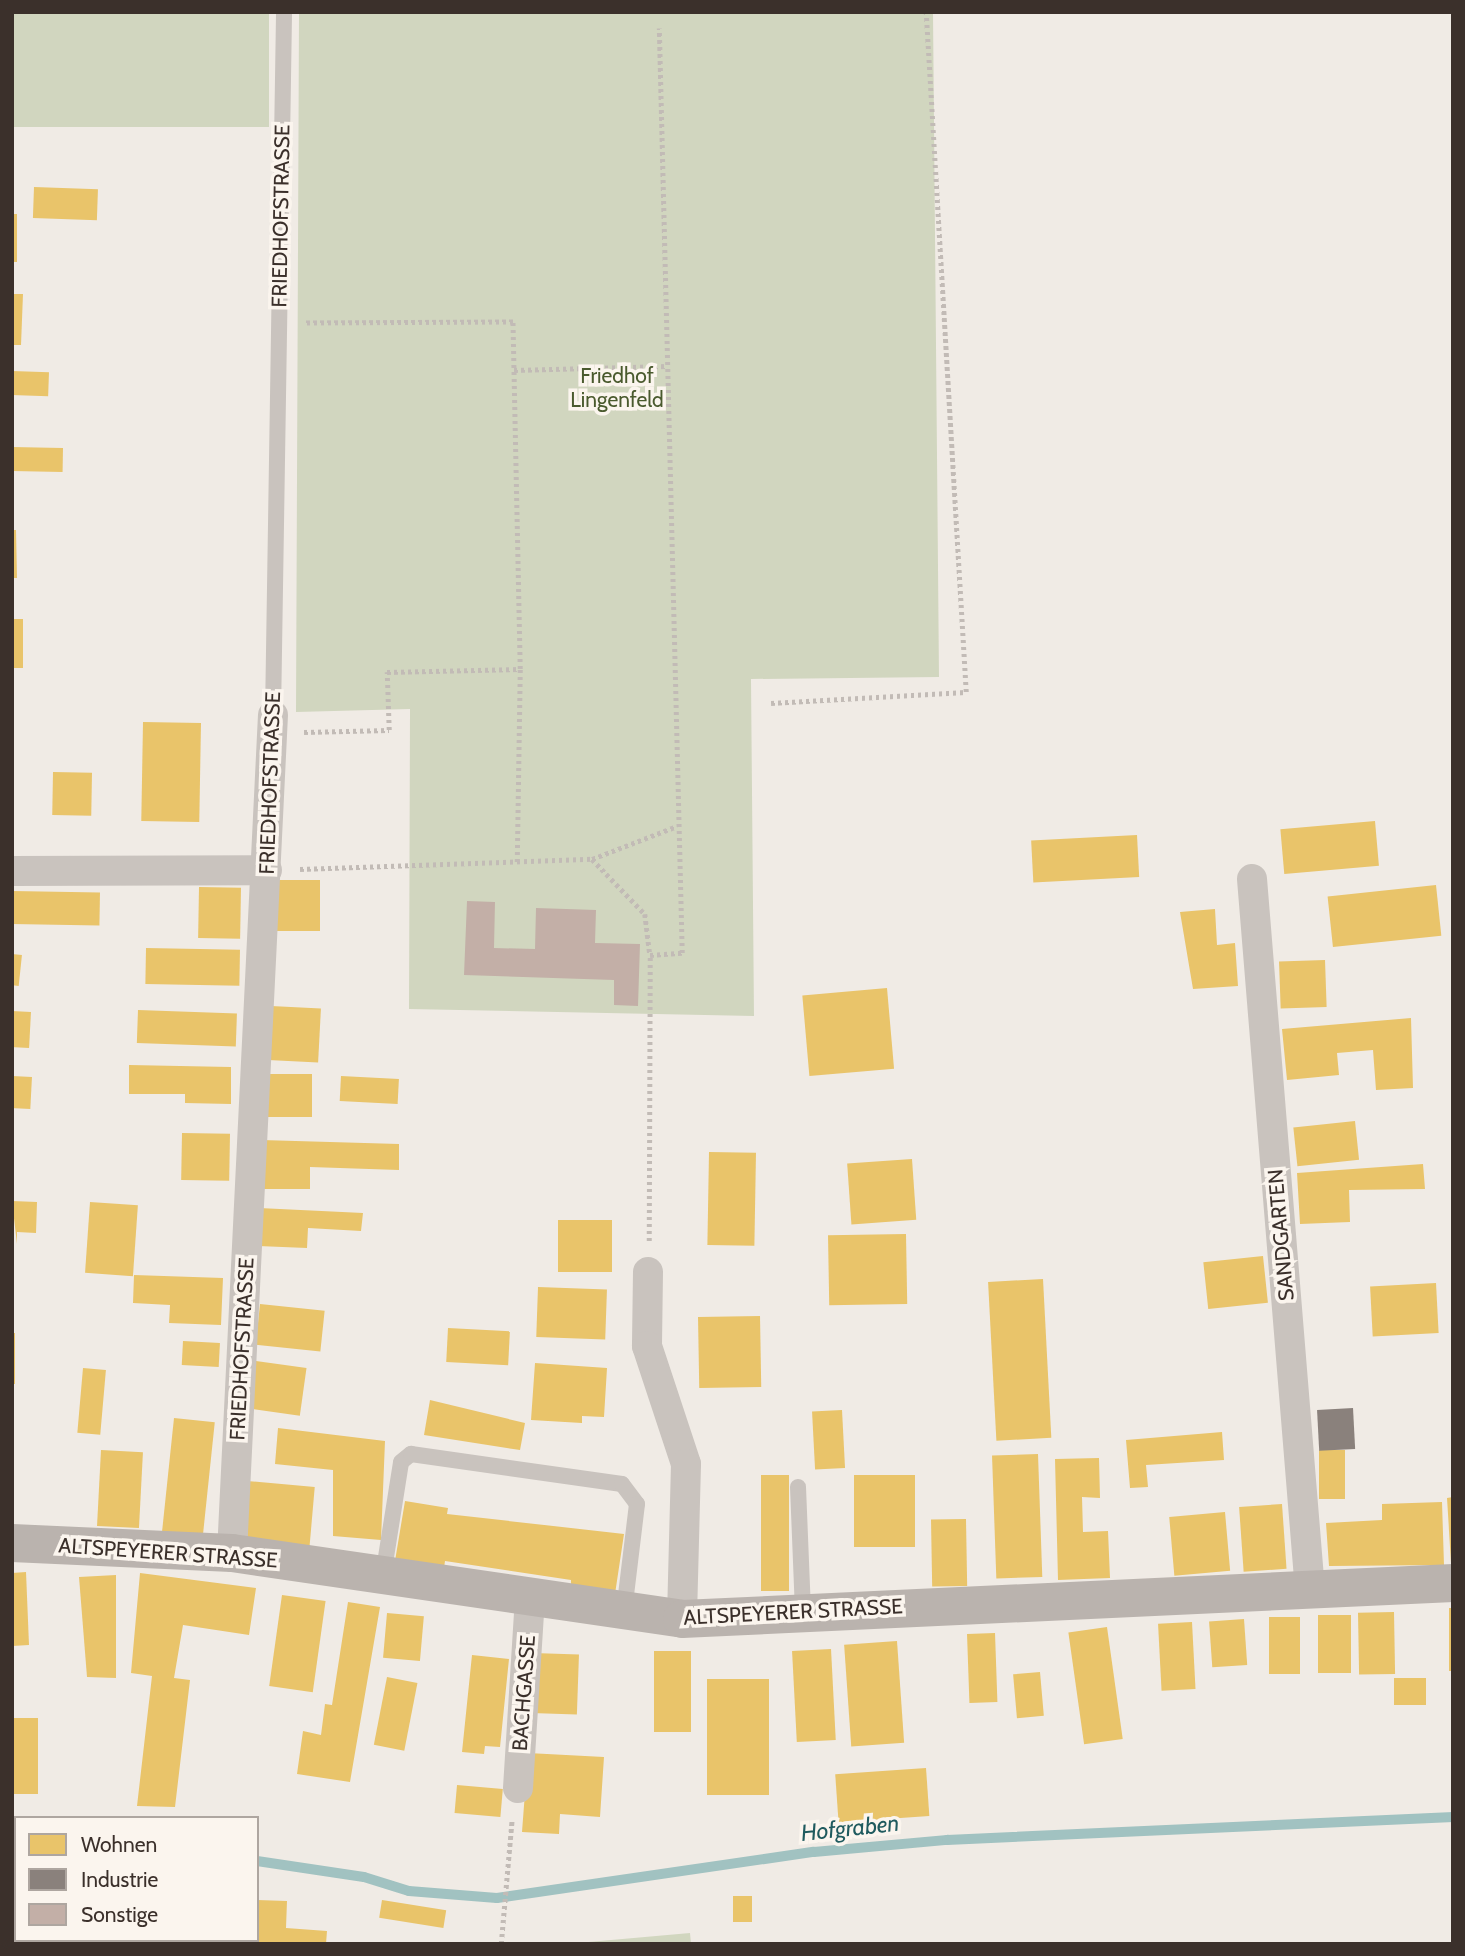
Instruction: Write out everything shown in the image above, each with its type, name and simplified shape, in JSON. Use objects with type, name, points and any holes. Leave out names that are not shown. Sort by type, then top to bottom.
[{"type":"main road","name":"ALTSPEYERER STRASSE","points":[[12,1543],[232,1553],[682,1619],[1453,1583]]},
{"type":"street","name":"FRIEDHOFSTRASSE","points":[[232,1553],[272,724]]},
{"type":"street","points":[[12,871],[267,870]]},
{"type":"street","name":"SANDGARTEN","points":[[1252,879],[1310,1590]]},
{"type":"street","points":[[648,1272],[647,1346],[686,1464],[682,1619]]},
{"type":"street","name":"BACHGASSE","points":[[518,1788],[530,1597]]},
{"type":"lane","name":"FRIEDHOFSTRASSE","points":[[272,724],[284,12]]},
{"type":"lane","points":[[383,1576],[401,1462],[411,1454],[609,1482],[628,1488],[637,1504],[624,1611]]},
{"type":"lane","points":[[798,1487],[803,1612]]},
{"type":"path","points":[[771,703],[966,692],[926,12]]},
{"type":"path","points":[[650,955],[682,953],[659,28]]},
{"type":"path","points":[[279,322],[513,322],[520,669],[517,862]]},
{"type":"path","points":[[514,370],[667,366]]},
{"type":"path","points":[[272,724],[389,730],[387,672],[520,669]]},
{"type":"path","points":[[267,870],[592,859],[677,826]]},
{"type":"path","points":[[592,859],[645,914],[650,955],[648,1272]]},
{"type":"path","points":[[501,1944],[518,1788]]},
{"type":"green space","points":[[12,12],[269,12],[269,127],[12,127]]},
{"type":"green space","name":"Friedhof Lingenfeld","points":[[299,12],[933,12],[939,677],[751,679],[754,1016],[409,1009],[410,709],[296,712]]},
{"type":"green space","points":[[690,1933],[691,1944],[566,1944]]},
{"type":"building: Wohnen","points":[[34,187],[98,189],[97,220],[33,218]]},
{"type":"building: Wohnen","points":[[12,214],[17,214],[17,262],[12,262]]},
{"type":"building: Wohnen","points":[[12,294],[23,294],[21,345],[12,345]]},
{"type":"building: Wohnen","points":[[12,371],[49,372],[48,396],[12,395]]},
{"type":"building: Wohnen","points":[[12,447],[63,448],[63,472],[12,471]]},
{"type":"building: Wohnen","points":[[12,530],[16,530],[17,578],[12,578]]},
{"type":"building: Wohnen","points":[[12,619],[23,619],[23,668],[12,668]]},
{"type":"building: Wohnen","points":[[143,722],[201,723],[199,822],[141,821]]},
{"type":"building: Wohnen","points":[[53,772],[92,773],[91,816],[52,815]]},
{"type":"building: Wohnen","points":[[1375,821],[1379,866],[1284,874],[1280,829]]},
{"type":"building: Wohnen","points":[[1137,835],[1139,877],[1033,882],[1031,841]]},
{"type":"building: Wohnen","points":[[274,880],[320,880],[320,931],[274,931]]},
{"type":"building: Wohnen","points":[[1436,885],[1441,936],[1333,947],[1328,896]]},
{"type":"building: Wohnen","points":[[199,887],[241,888],[240,939],[198,938]]},
{"type":"building: Wohnen","points":[[12,891],[100,893],[99,926],[12,924]]},
{"type":"building: Wohnen","points":[[1215,909],[1217,945],[1235,943],[1238,986],[1193,989],[1180,912]]},
{"type":"building: Wohnen","points":[[146,948],[240,950],[239,986],[145,984]]},
{"type":"building: Wohnen","points":[[12,954],[22,955],[19,986],[12,985]]},
{"type":"building: Wohnen","points":[[1325,960],[1327,1007],[1281,1009],[1279,962]]},
{"type":"building: Wohnen","points":[[887,988],[894,1069],[809,1076],[802,995]]},
{"type":"building: Wohnen","points":[[271,1006],[321,1009],[318,1063],[268,1060]]},
{"type":"building: Wohnen","points":[[138,1010],[237,1013],[236,1046],[137,1043]]},
{"type":"building: Wohnen","points":[[12,1011],[31,1012],[29,1048],[12,1047]]},
{"type":"building: Wohnen","points":[[1411,1018],[1413,1088],[1376,1090],[1373,1050],[1337,1053],[1339,1075],[1287,1080],[1282,1029]]},
{"type":"building: Wohnen","points":[[129,1065],[231,1067],[231,1104],[185,1103],[185,1094],[129,1094]]},
{"type":"building: Wohnen","points":[[265,1074],[312,1074],[312,1117],[265,1117]]},
{"type":"building: Wohnen","points":[[12,1076],[32,1077],[30,1109],[12,1108]]},
{"type":"building: Wohnen","points":[[341,1076],[399,1079],[398,1104],[340,1101]]},
{"type":"building: Wohnen","points":[[1355,1121],[1359,1160],[1297,1166],[1293,1127]]},
{"type":"building: Wohnen","points":[[182,1133],[230,1134],[229,1181],[181,1180]]},
{"type":"building: Wohnen","points":[[261,1140],[399,1144],[399,1170],[310,1167],[310,1189],[260,1189]]},
{"type":"building: Wohnen","points":[[709,1152],[756,1153],[754,1246],[707,1245]]},
{"type":"building: Wohnen","points":[[912,1159],[916,1220],[851,1224],[847,1164]]},
{"type":"building: Wohnen","points":[[1423,1164],[1425,1189],[1349,1190],[1350,1222],[1300,1224],[1297,1173]]},
{"type":"building: Wohnen","points":[[12,1201],[37,1202],[36,1233],[17,1232],[17,1244]]},
{"type":"building: Wohnen","points":[[90,1202],[138,1205],[133,1276],[85,1273]]},
{"type":"building: Wohnen","points":[[259,1208],[363,1213],[361,1231],[308,1228],[307,1248],[258,1246]]},
{"type":"building: Wohnen","points":[[558,1220],[612,1220],[612,1272],[558,1272]]},
{"type":"building: Wohnen","points":[[906,1234],[907,1304],[829,1305],[828,1235]]},
{"type":"building: Wohnen","points":[[1263,1256],[1268,1303],[1208,1309],[1203,1262]]},
{"type":"building: Wohnen","points":[[134,1275],[223,1278],[221,1325],[169,1323],[170,1305],[133,1303]]},
{"type":"building: Wohnen","points":[[1043,1279],[1051,1438],[996,1441],[988,1282]]},
{"type":"building: Wohnen","points":[[1436,1283],[1439,1333],[1373,1336],[1370,1286]]},
{"type":"building: Wohnen","points":[[538,1287],[607,1289],[605,1339],[536,1337]]},
{"type":"building: Wohnen","points":[[260,1304],[325,1311],[320,1352],[256,1345]]},
{"type":"building: Wohnen","points":[[760,1316],[761,1387],[699,1388],[698,1317]]},
{"type":"building: Wohnen","points":[[448,1328],[510,1331],[508,1365],[446,1362]]},
{"type":"building: Wohnen","points":[[12,1333],[15,1333],[15,1384],[12,1384]]},
{"type":"building: Wohnen","points":[[183,1341],[220,1343],[219,1367],[182,1365]]},
{"type":"building: Wohnen","points":[[256,1361],[307,1368],[300,1416],[249,1409]]},
{"type":"building: Wohnen","points":[[535,1363],[607,1368],[604,1417],[582,1416],[582,1423],[531,1420]]},
{"type":"building: Wohnen","points":[[83,1368],[106,1370],[100,1435],[77,1433]]},
{"type":"building: Wohnen","points":[[430,1400],[525,1423],[520,1450],[424,1435]]},
{"type":"building: Wohnen","points":[[842,1410],[845,1468],[815,1469],[812,1412]]},
{"type":"building: Wohnen","points":[[174,1418],[215,1422],[203,1538],[162,1533]]},
{"type":"building: Wohnen","points":[[278,1428],[385,1441],[381,1540],[333,1536],[333,1470],[275,1464]]},
{"type":"building: Wohnen","points":[[1222,1432],[1224,1460],[1146,1465],[1148,1487],[1130,1488],[1126,1440]]},
{"type":"building: Wohnen","points":[[101,1450],[143,1452],[139,1528],[97,1526]]},
{"type":"building: Wohnen","points":[[1319,1450],[1345,1450],[1345,1499],[1319,1499]]},
{"type":"building: Wohnen","points":[[1038,1454],[1042,1577],[996,1579],[992,1456]]},
{"type":"building: Wohnen","points":[[1099,1458],[1100,1498],[1082,1497],[1083,1532],[1108,1531],[1110,1578],[1058,1580],[1055,1459]]},
{"type":"building: Wohnen","points":[[761,1475],[789,1475],[789,1591],[761,1591]]},
{"type":"building: Wohnen","points":[[854,1475],[915,1475],[915,1547],[854,1547]]},
{"type":"building: Wohnen","points":[[247,1481],[315,1487],[310,1547],[242,1541]]},
{"type":"building: Wohnen","points":[[1453,1497],[1453,1563],[1451,1563],[1447,1498]]},
{"type":"building: Wohnen","points":[[405,1501],[448,1508],[447,1514],[624,1534],[615,1594],[571,1587],[571,1580],[445,1561],[444,1568],[395,1561]]},
{"type":"building: Wohnen","points":[[1442,1502],[1444,1565],[1329,1566],[1326,1523],[1382,1520],[1382,1504]]},
{"type":"building: Wohnen","points":[[1282,1504],[1287,1569],[1244,1572],[1239,1507]]},
{"type":"building: Wohnen","points":[[1225,1512],[1230,1571],[1174,1576],[1169,1517]]},
{"type":"building: Wohnen","points":[[966,1519],[967,1586],[932,1587],[931,1520]]},
{"type":"building: Wohnen","points":[[26,1572],[29,1645],[12,1646],[12,1573]]},
{"type":"building: Wohnen","points":[[140,1573],[256,1588],[249,1635],[183,1625],[174,1678],[190,1680],[175,1807],[137,1806],[152,1676],[131,1673]]},
{"type":"building: Wohnen","points":[[116,1575],[116,1678],[87,1677],[79,1577]]},
{"type":"building: Wohnen","points":[[282,1595],[326,1601],[313,1692],[269,1686]]},
{"type":"building: Wohnen","points":[[348,1602],[380,1607],[350,1782],[297,1774],[303,1731],[321,1735],[325,1704],[332,1705]]},
{"type":"building: Wohnen","points":[[1449,1608],[1453,1608],[1453,1671],[1449,1671]]},
{"type":"building: Wohnen","points":[[1394,1612],[1395,1674],[1359,1675],[1358,1613]]},
{"type":"building: Wohnen","points":[[387,1613],[424,1616],[420,1661],[383,1658]]},
{"type":"building: Wohnen","points":[[1318,1615],[1351,1615],[1351,1673],[1318,1673]]},
{"type":"building: Wohnen","points":[[1269,1617],[1300,1617],[1300,1674],[1269,1674]]},
{"type":"building: Wohnen","points":[[1244,1619],[1247,1665],[1212,1667],[1209,1621]]},
{"type":"building: Wohnen","points":[[1192,1622],[1196,1689],[1162,1691],[1158,1624]]},
{"type":"building: Wohnen","points":[[1107,1627],[1123,1739],[1084,1744],[1068,1632]]},
{"type":"building: Wohnen","points":[[995,1633],[997,1702],[969,1703],[967,1634]]},
{"type":"building: Wohnen","points":[[897,1641],[904,1743],[851,1746],[844,1645]]},
{"type":"building: Wohnen","points":[[831,1649],[836,1740],[797,1742],[792,1651]]},
{"type":"building: Wohnen","points":[[654,1651],[691,1651],[691,1732],[654,1732]]},
{"type":"building: Wohnen","points":[[533,1653],[579,1655],[577,1715],[531,1713]]},
{"type":"building: Wohnen","points":[[472,1655],[509,1659],[500,1747],[485,1746],[484,1754],[462,1752]]},
{"type":"building: Wohnen","points":[[1040,1672],[1044,1716],[1017,1718],[1013,1674]]},
{"type":"building: Wohnen","points":[[387,1677],[417,1683],[404,1751],[374,1745]]},
{"type":"building: Wohnen","points":[[1394,1678],[1426,1678],[1426,1705],[1394,1705]]},
{"type":"building: Wohnen","points":[[707,1679],[769,1679],[769,1795],[707,1795]]},
{"type":"building: Wohnen","points":[[12,1718],[38,1718],[38,1794],[12,1794]]},
{"type":"building: Wohnen","points":[[528,1753],[604,1757],[600,1817],[560,1814],[559,1834],[522,1832]]},
{"type":"building: Wohnen","points":[[926,1768],[929,1816],[839,1822],[835,1774]]},
{"type":"building: Wohnen","points":[[457,1785],[503,1789],[500,1817],[455,1813]]},
{"type":"building: Wohnen","points":[[733,1896],[752,1896],[752,1922],[733,1922]]},
{"type":"building: Wohnen","points":[[259,1900],[287,1901],[286,1928],[327,1931],[326,1944],[231,1944],[259,1942]]},
{"type":"building: Wohnen","points":[[382,1900],[446,1910],[443,1928],[379,1918]]},
{"type":"building: Wohnen","points":[[166,1942],[206,1942],[206,1944]]},
{"type":"building: Industrie","points":[[1353,1408],[1355,1449],[1319,1451],[1317,1410]]},
{"type":"building: Sonstige","points":[[467,901],[495,902],[494,948],[535,949],[536,908],[596,910],[595,943],[640,944],[638,1006],[614,1005],[614,980],[464,975]]},
{"type":"waterway","name":"Hofgraben","points":[[259,1861],[364,1877],[409,1891],[497,1898],[814,1852],[947,1840],[1453,1817]]}]
